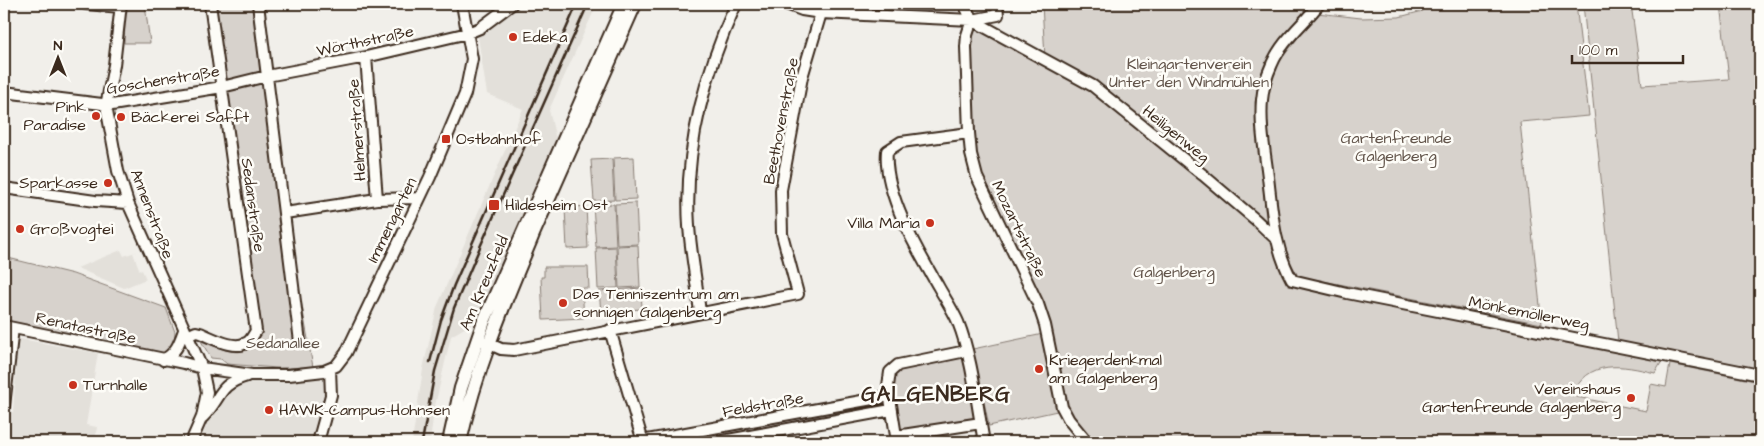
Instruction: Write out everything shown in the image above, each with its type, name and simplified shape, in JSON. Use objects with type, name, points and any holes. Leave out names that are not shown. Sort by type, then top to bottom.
[{"type":"main road","name":"Am Kreuzfeld","points":[[483,341],[624,4]]},
{"type":"main road","name":"Am Kreuzfeld","points":[[452,441],[461,388],[510,289],[568,152],[635,4]]},
{"type":"street","points":[[86,4],[121,5]]},
{"type":"street","name":"Sedanstraße","points":[[185,333],[196,332],[238,346],[246,343],[256,331],[210,4]]},
{"type":"street","name":"Sedanstraße","points":[[258,4],[300,342]]},
{"type":"street","name":"Immengarten","points":[[330,369],[336,366],[346,353],[430,177],[465,94],[472,64],[462,4]]},
{"type":"street","name":"Wörthstraße","points":[[267,76],[366,57],[468,33],[480,28],[512,4]]},
{"type":"street","points":[[483,341],[501,349],[514,350],[700,313],[689,226],[689,174],[695,130],[706,85],[736,4]]},
{"type":"street","points":[[786,4],[802,10],[821,13],[972,20],[998,9]]},
{"type":"street","points":[[964,4],[972,20]]},
{"type":"street","points":[[1276,238],[1262,115],[1264,86],[1278,52],[1319,4]]},
{"type":"street","name":"Annenstraße","points":[[121,5],[114,65],[106,106],[118,171],[128,203],[202,368],[207,392],[202,417]]},
{"type":"street","name":"Beethovenstraße","points":[[700,313],[798,294],[782,234],[781,190],[802,77],[821,13]]},
{"type":"street","name":"Mozartstraße","points":[[972,20],[967,35],[966,47],[969,133],[971,154],[977,177],[1038,304],[1043,318],[1062,407],[1069,420],[1087,442]]},
{"type":"street","name":"Heiligenweg","points":[[972,20],[1093,86],[1226,194],[1276,238]]},
{"type":"street","name":"Helmerstraße","points":[[366,57],[377,199]]},
{"type":"street","name":"Goschenstraße","points":[[4,92],[106,106],[222,87],[267,76]]},
{"type":"street","points":[[969,133],[901,142],[887,151],[886,164],[890,186],[921,258],[957,319],[966,351],[984,442]]},
{"type":"street","points":[[4,188],[128,203]]},
{"type":"street","points":[[285,213],[377,199],[419,198]]},
{"type":"street","name":"Mönkemöllerweg","points":[[1276,238],[1284,265],[1292,280],[1760,375]]},
{"type":"street","points":[[4,406],[8,327]]},
{"type":"street","name":"Renatastraße","points":[[8,327],[202,368],[252,375]]},
{"type":"street","points":[[610,330],[642,442]]},
{"type":"street","points":[[163,360],[177,349],[185,333]]},
{"type":"street","points":[[966,351],[898,364],[890,372],[888,379],[889,396],[896,439],[981,423]]},
{"type":"street","points":[[191,442],[202,417],[211,409],[222,390],[235,380],[252,375],[289,375],[330,369],[332,395],[318,442]]},
{"type":"street","name":"Feldstraße","points":[[642,442],[889,396]]},
{"type":"street","name":"Feldstraße","points":[[717,442],[769,438],[891,410]]},
{"type":"street","points":[[766,420],[769,438]]},
{"type":"shaded area","points":[[522,4],[597,4],[549,110],[556,139],[478,320],[451,336],[434,410],[430,442],[412,442],[423,369],[437,307],[523,109],[487,94],[478,37]]},
{"type":"shaded area","points":[[121,250],[124,256],[138,251],[133,253],[140,271],[142,270],[146,279],[124,288],[77,268]]},
{"type":"shaded area","points":[[15,338],[98,353],[86,425],[97,427],[95,442],[4,442],[7,412],[13,412],[16,370],[9,368]]},
{"type":"shaded area","name":"HAWK-Campus-Hohnsen","points":[[322,376],[326,378],[327,398],[313,442],[199,442],[218,401],[236,385],[246,382],[285,382]]},
{"type":"green space","name":"Sedanallee","points":[[211,4],[255,4],[284,206],[313,367],[277,368],[227,364],[221,359],[211,358],[201,341],[235,352],[249,348],[255,343],[260,333]]},
{"type":"green space","name":"Galgenberg","points":[[1042,4],[1314,4],[1297,20],[1280,41],[1264,68],[1255,102],[1267,229],[1290,284],[1662,361],[1655,373],[1619,367],[1607,367],[1596,370],[1587,375],[1572,396],[1646,411],[1651,384],[1666,387],[1670,364],[1760,382],[1760,442],[1087,442],[1069,420],[1045,325],[977,177],[967,35],[972,20],[1045,58]]},
{"type":"green space","name":"Gartenfreunde Galgenberg","points":[[1422,4],[1576,4],[1589,116],[1520,122],[1542,324],[1298,276],[1280,243],[1269,152],[1266,103],[1269,84],[1276,66],[1317,13],[1361,18],[1399,17],[1423,11]]},
{"type":"green space","points":[[1583,4],[1631,4],[1642,85],[1729,79],[1720,4],[1760,4],[1760,370],[1618,342]]},
{"type":"green space","points":[[126,5],[145,5],[150,43],[124,43]]},
{"type":"green space","points":[[634,157],[636,199],[615,200],[613,158]]},
{"type":"green space","points":[[612,159],[614,200],[594,201],[591,160]]},
{"type":"green space","points":[[636,203],[638,244],[617,245],[615,204]]},
{"type":"green space","points":[[614,204],[616,246],[596,247],[593,205]]},
{"type":"green space","points":[[586,206],[588,248],[567,249],[565,208]]},
{"type":"green space","points":[[638,245],[640,287],[619,288],[617,246]]},
{"type":"green space","points":[[616,247],[618,288],[598,289],[596,248]]},
{"type":"green space","points":[[4,257],[73,274],[166,308],[175,332],[173,350],[163,355],[4,323]]},
{"type":"green space","name":"Das Tenniszentrum am sonnigen Galgenberg","points":[[544,267],[588,267],[589,288],[582,288],[584,318],[543,320],[541,277],[544,277]]},
{"type":"green space","points":[[641,288],[642,309],[601,312],[599,291]]},
{"type":"green space","points":[[1043,334],[1057,411],[989,426],[973,349]]},
{"type":"green space","points":[[962,356],[966,358],[976,420],[904,431],[900,427],[896,416],[890,382],[893,374],[900,367]]},
{"type":"green space","points":[[882,401],[884,403],[883,407],[699,442],[662,442]]},
{"type":"railway","points":[[430,362],[441,320],[454,285],[577,4]]},
{"type":"railway","points":[[422,442],[435,371],[454,308],[588,4]]},
{"type":"place","name":"Edeka","points":[[513,37]]},
{"type":"place","name":"Pink Paradise","points":[[96,116]]},
{"type":"place","name":"Bäckerei Safft","points":[[121,117]]},
{"type":"place","name":"Ostbahnhof","points":[[446,139]]},
{"type":"place","name":"Sparkasse","points":[[108,183]]},
{"type":"place","name":"Hildesheim Ost","points":[[494,205]]},
{"type":"place","name":"Villa Maria","points":[[930,223]]},
{"type":"place","name":"Großvogtei","points":[[20,229]]},
{"type":"place","name":"Das Tenniszentrum am sonnigen Galgenberg","points":[[563,303]]},
{"type":"place","name":"Kriegerdenkmal am Galgenberg","points":[[1039,369]]},
{"type":"place","name":"Turnhalle","points":[[73,385]]},
{"type":"place","name":"Vereinshaus Gartenfreunde Galgenberg","points":[[1631,398]]},
{"type":"place","name":"HAWK-Campus-Hohnsen","points":[[269,410]]},
{"type":"district","name":"GALGENBERG","points":[[936,394]]},
{"type":"park label","name":"Kleingartenverein Unter den Windmühlen","points":[[1189,73]]}]
